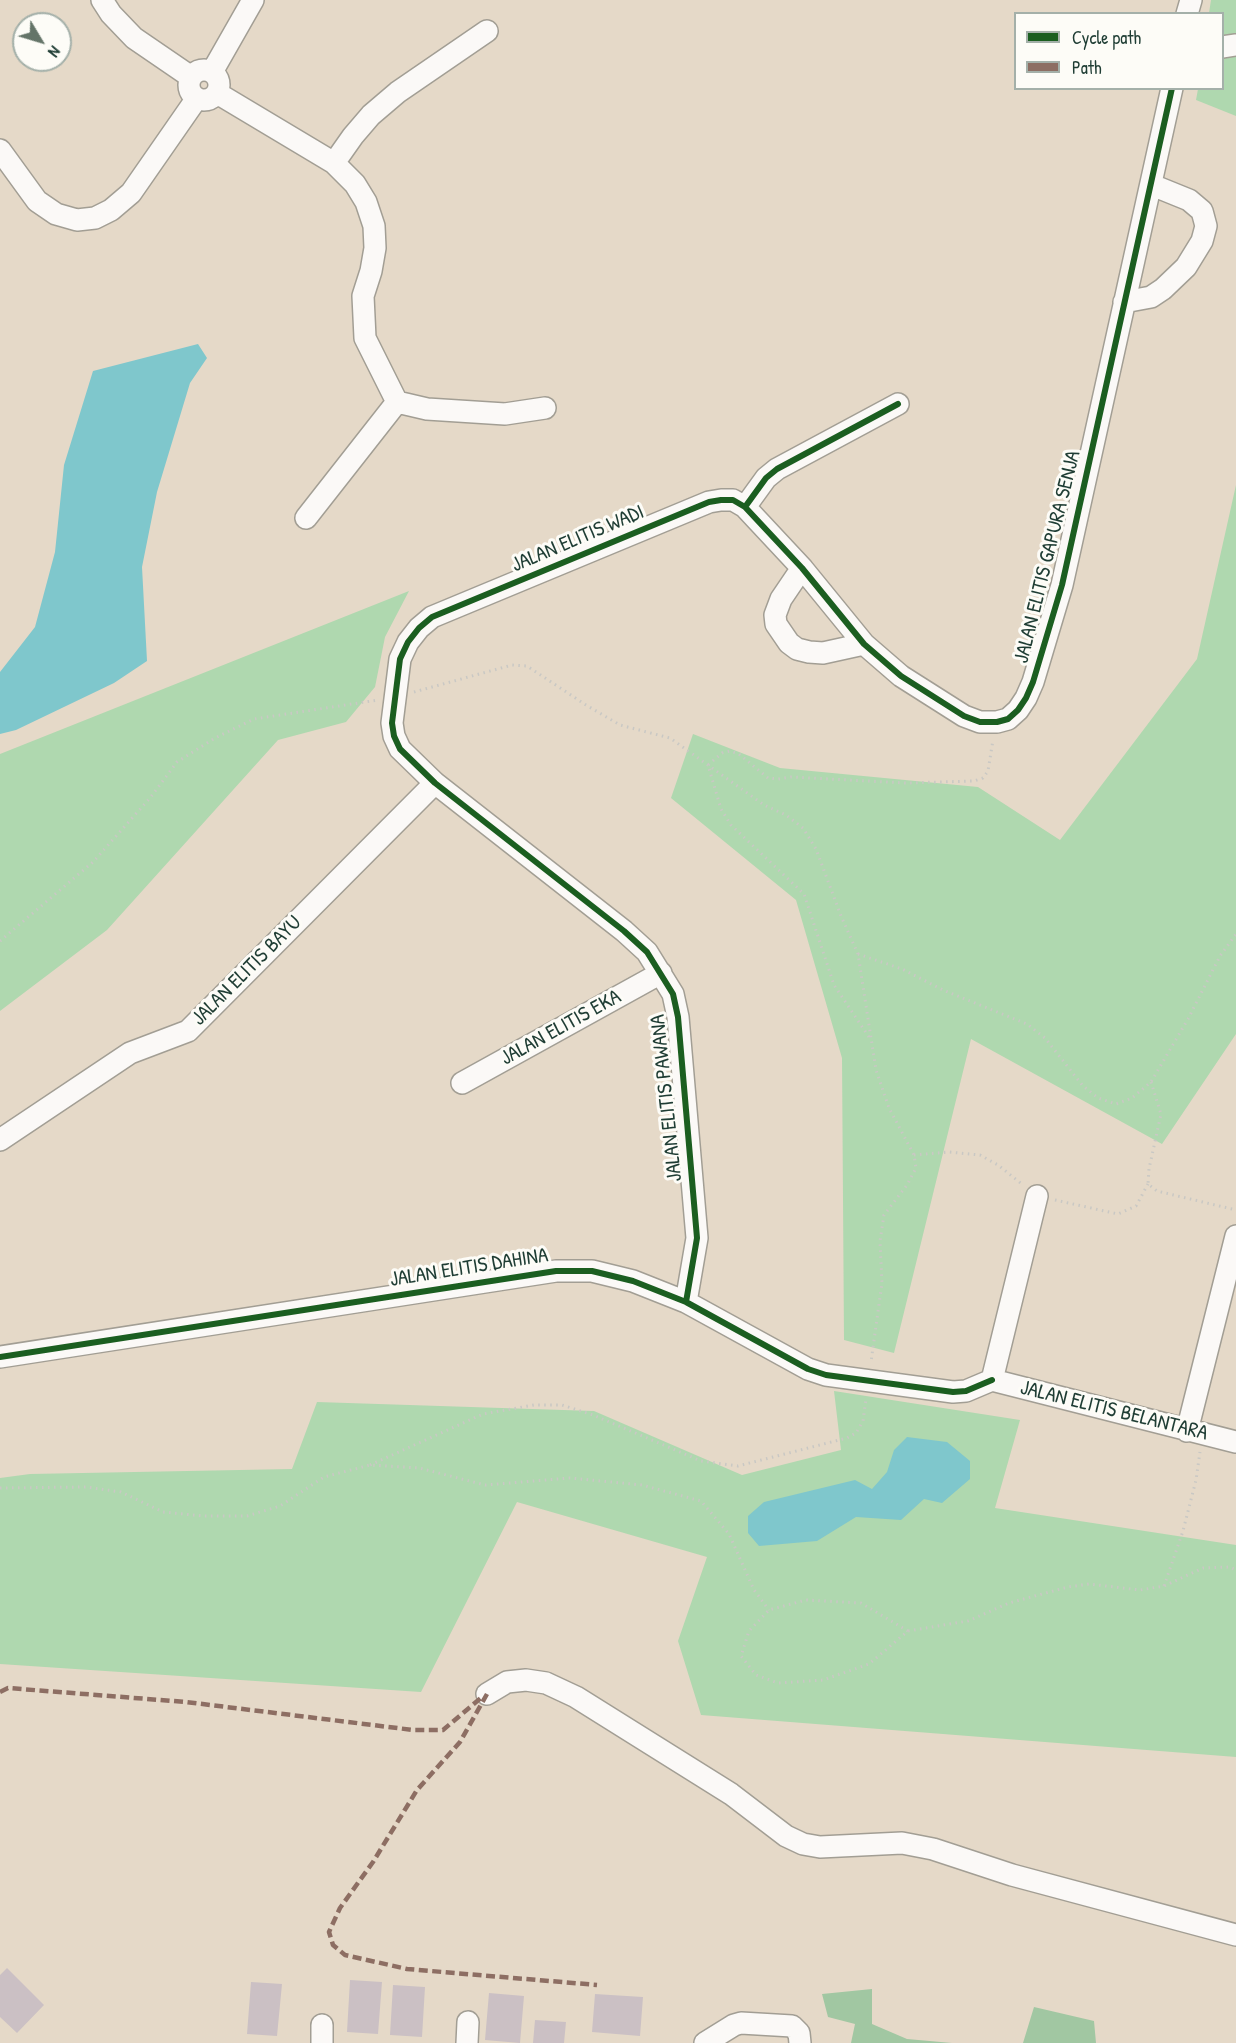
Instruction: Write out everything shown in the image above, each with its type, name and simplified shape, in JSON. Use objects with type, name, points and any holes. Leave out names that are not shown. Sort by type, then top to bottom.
[{"type":"street","points":[[102,0],[111,14],[134,38],[191,77],[190,91],[208,87],[334,163],[356,184],[366,202],[374,226],[375,248],[363,296],[365,338],[397,402]]},
{"type":"street","points":[[0,150],[38,201],[56,214],[77,220],[95,218],[111,210],[131,193],[208,87],[253,0]]},
{"type":"street","points":[[334,163],[371,115],[398,92],[487,31]]},
{"type":"street","name":"JALAN ELITIS GAPURA SENJA","points":[[997,722],[1008,719],[1026,698],[1062,585],[1172,90]]},
{"type":"street","points":[[1124,303],[1151,297],[1163,290],[1186,267],[1202,241],[1206,226],[1202,211],[1189,201],[1152,186]]},
{"type":"street","points":[[397,402],[428,409],[505,414],[545,408]]},
{"type":"street","points":[[306,518],[397,402]]},
{"type":"street","points":[[898,404],[777,469],[766,478],[745,507],[802,568],[864,644],[901,676],[964,716],[980,722],[997,722]]},
{"type":"street","name":"JALAN ELITIS WADI","points":[[435,783],[400,749],[394,736],[392,723],[400,659],[408,642],[419,628],[432,617],[709,502],[733,500],[745,507]]},
{"type":"street","points":[[802,568],[781,599],[775,615],[776,624],[789,644],[796,649],[823,653],[864,644]]},
{"type":"street","name":"JALAN ELITIS PAWANA","points":[[435,783],[647,952],[673,994],[678,1017],[697,1238],[686,1302]]},
{"type":"street","name":"JALAN ELITIS BAYU","points":[[0,1140],[130,1053],[188,1031],[435,783]]},
{"type":"street","name":"JALAN ELITIS EKA","points":[[462,1083],[661,973]]},
{"type":"street","points":[[992,1380],[1037,1196]]},
{"type":"street","points":[[1192,1432],[1236,1236]]},
{"type":"street","name":"JALAN ELITIS DAHINA","points":[[0,1357],[556,1271],[592,1271],[633,1281],[686,1302],[808,1369],[826,1375],[953,1392],[966,1391],[992,1380]]},
{"type":"street","name":"JALAN ELITIS BELANTARA","points":[[992,1380],[1236,1442]]},
{"type":"street","points":[[487,1694],[507,1682],[526,1680],[546,1683],[576,1697],[731,1794],[786,1836],[803,1844],[820,1847],[902,1844],[933,1849],[1012,1875],[1236,1935]]},
{"type":"street","points":[[705,2043],[741,2023],[792,2026],[799,2033],[800,2043]]},
{"type":"path","points":[[0,941],[93,862],[150,798],[177,762],[215,738],[254,719],[394,698],[512,665],[527,666],[620,725],[670,738],[764,805],[786,815],[803,828],[816,849],[858,954],[876,1070],[889,1108],[915,1155],[916,1168],[907,1185],[884,1215],[880,1241],[882,1283],[863,1421],[856,1433],[847,1438],[738,1466],[701,1461],[603,1419],[562,1405],[534,1405],[483,1414],[370,1465],[324,1477],[280,1506],[247,1516],[202,1516],[163,1512],[121,1492],[86,1487],[0,1488]]},
{"type":"path","points":[[708,765],[722,753],[730,751],[739,754],[768,778],[791,777],[906,783],[974,781],[983,777],[988,771],[997,722]]},
{"type":"path","points":[[708,765],[721,809],[731,825],[804,894],[834,985],[870,1038]]},
{"type":"path","points":[[858,954],[902,969],[978,1006],[1027,1024],[1045,1038],[1083,1086],[1098,1098],[1116,1104],[1132,1098],[1151,1082],[1188,1019],[1220,956],[1236,934]]},
{"type":"path","points":[[915,1155],[950,1152],[980,1155],[998,1165],[1037,1196],[1118,1214],[1136,1206],[1148,1184],[1161,1114],[1151,1082]]},
{"type":"path","points":[[1148,1184],[1157,1191],[1236,1210]]},
{"type":"path","points":[[1164,1586],[1183,1531],[1196,1480],[1200,1448],[1192,1432]]},
{"type":"path","points":[[370,1465],[419,1468],[485,1485],[570,1478],[642,1485],[700,1501],[729,1534],[754,1590],[769,1610]]},
{"type":"path","points":[[908,1631],[861,1603],[806,1600],[769,1610],[749,1631],[741,1656],[756,1675],[778,1683],[823,1680],[868,1664],[908,1631],[968,1621],[1009,1603],[1068,1587],[1089,1584],[1140,1590],[1164,1586],[1203,1569],[1230,1567],[1236,1570]]},
{"type":"green space","points":[[1211,0],[1236,0],[1236,116],[1196,100],[1198,90],[1224,90],[1224,12],[1209,12]]},
{"type":"green space","points":[[1236,485],[1236,1034],[1162,1144],[971,1039],[894,1353],[844,1340],[842,1058],[796,900],[671,798],[693,734],[780,768],[978,787],[1060,840],[1197,659]]},
{"type":"green space","points":[[409,591],[385,637],[375,687],[346,722],[278,740],[107,930],[0,1011],[0,754]]},
{"type":"green space","points":[[834,1391],[1020,1420],[995,1508],[1236,1545],[1236,1757],[701,1715],[678,1641],[707,1557],[517,1502],[421,1692],[0,1664],[0,1478],[30,1474],[292,1469],[317,1402],[594,1411],[742,1475],[841,1450]]},
{"type":"green space","points":[[872,1989],[872,2024],[907,2039],[952,2043],[851,2043],[855,2024],[828,2017],[822,1994]]},
{"type":"green space","points":[[1034,2007],[1094,2021],[1096,2043],[1023,2043]]},
{"type":"water","points":[[198,344],[207,358],[190,383],[157,492],[142,567],[147,661],[114,683],[16,730],[0,734],[0,672],[35,627],[55,552],[64,465],[93,371]]},
{"type":"water","points":[[907,1437],[947,1442],[970,1461],[970,1479],[942,1503],[924,1499],[901,1520],[856,1517],[817,1541],[759,1546],[748,1533],[748,1516],[764,1502],[855,1480],[872,1489],[887,1472],[894,1450]]},
{"type":"building","points":[[7,1968],[44,2005],[17,2033],[0,2017],[0,1975]]},
{"type":"building","points":[[350,1980],[382,1982],[378,2034],[347,2032]]},
{"type":"building","points":[[251,1982],[282,1984],[277,2036],[247,2034]]},
{"type":"building","points":[[393,1985],[425,1987],[422,2037],[390,2035]]},
{"type":"building","points":[[489,1993],[524,1996],[520,2043],[485,2040]]},
{"type":"building","points":[[595,1994],[643,1997],[640,2036],[592,2032]]},
{"type":"building","points":[[535,2020],[566,2022],[564,2043],[533,2043]]},
{"type":"marked path","points":[[0,1692],[8,1688],[186,1702],[413,1730],[443,1730],[482,1697]]},
{"type":"marked path","points":[[487,1694],[460,1742],[417,1790],[373,1862],[340,1908],[329,1932],[333,1945],[345,1955],[407,1969],[597,1985]]},
{"type":"cycle path","points":[[745,507],[802,568],[864,644],[901,676],[964,716],[980,722],[997,722],[1008,719],[1018,710],[1033,682],[1062,585],[1172,90]]},
{"type":"cycle path","points":[[686,1302],[697,1238],[678,1017],[673,994],[647,952],[624,931],[435,783],[400,749],[394,736],[392,723],[400,659],[408,642],[432,617],[709,502],[733,500],[745,507],[766,478],[777,469],[898,404]]},
{"type":"cycle path","points":[[0,1357],[556,1271],[592,1271],[633,1281],[686,1302],[808,1369],[826,1375],[953,1392],[966,1391],[992,1380]]}]
